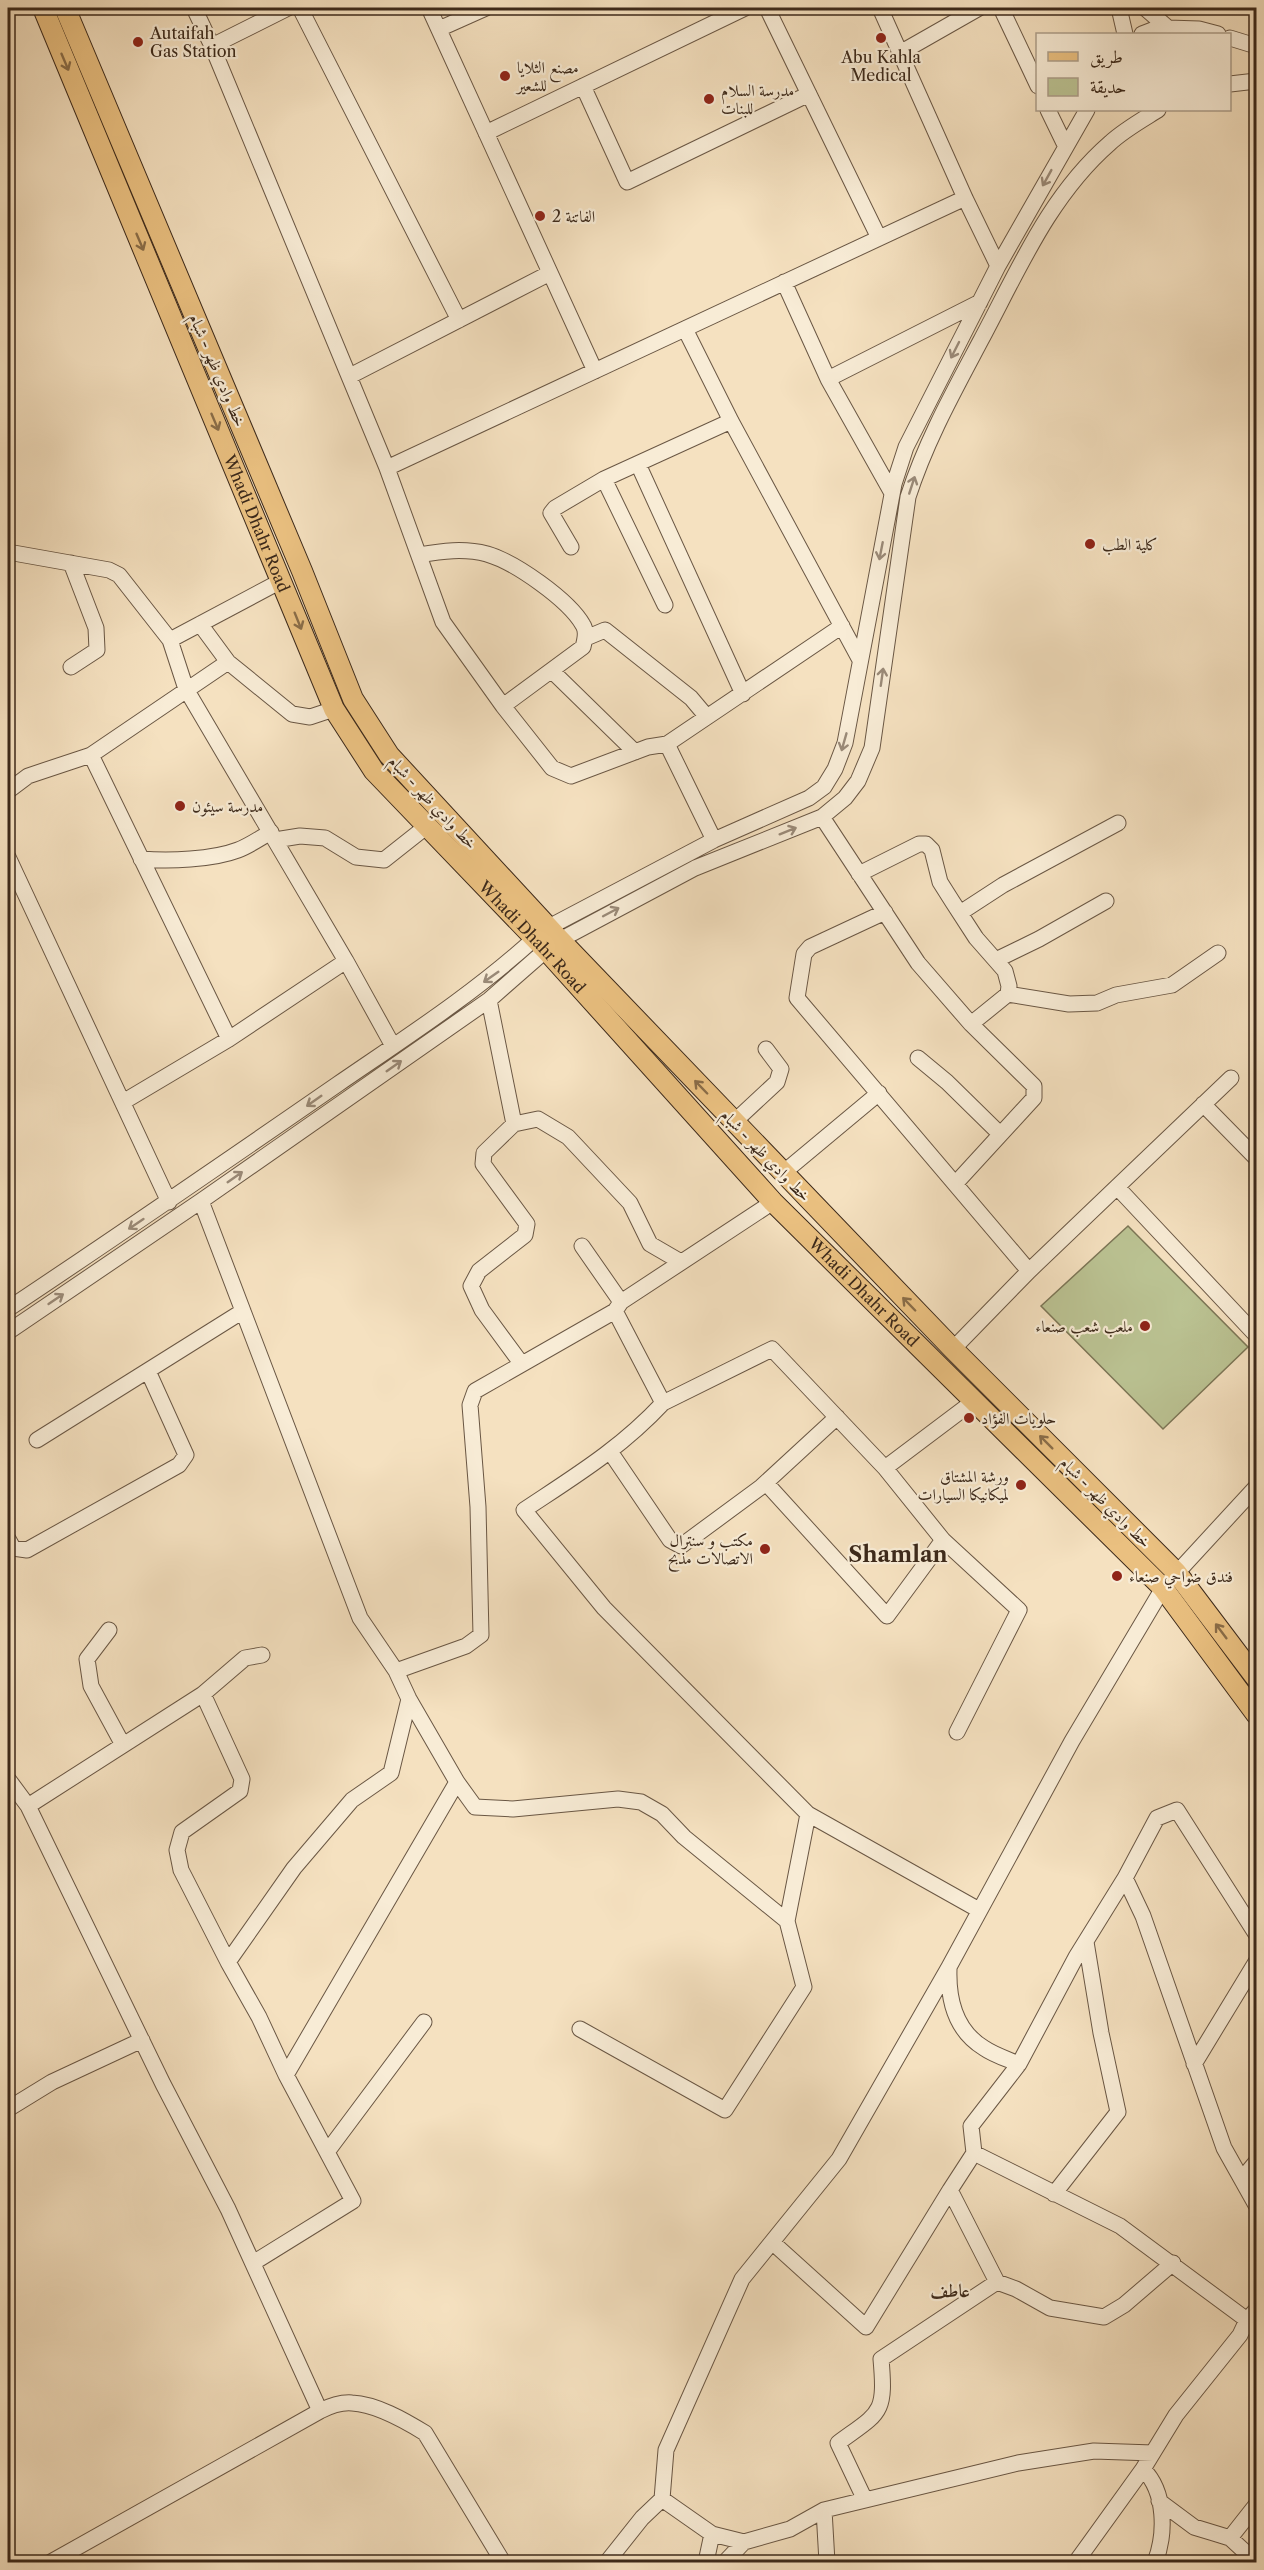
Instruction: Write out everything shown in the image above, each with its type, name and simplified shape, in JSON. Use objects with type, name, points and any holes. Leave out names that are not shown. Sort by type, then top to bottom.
[{"type":"main road","name":"Whadi Dhahr Road","points":[[43,8],[334,709],[374,771],[427,826],[547,939],[773,1202],[1163,1588],[1257,1714]]},
{"type":"main road","name":"خط وادي ظهر - شبام","points":[[65,8],[302,571],[353,699],[389,755],[547,939],[734,1122],[952,1349],[1176,1572],[1257,1678]]},
{"type":"street","points":[[194,8],[350,376],[387,468],[443,622],[503,706],[552,768],[571,776],[635,752],[667,744],[842,626]]},
{"type":"street","points":[[212,46],[288,8]]},
{"type":"street","points":[[300,8],[459,320]]},
{"type":"street","points":[[429,8],[595,371]]},
{"type":"street","points":[[439,29],[486,8]]},
{"type":"street","points":[[486,133],[745,8]]},
{"type":"street","points":[[767,8],[879,238]]},
{"type":"street","points":[[880,8],[998,266]]},
{"type":"street","points":[[900,53],[979,8]]},
{"type":"street","points":[[1001,8],[1036,82]]},
{"type":"street","points":[[1119,8],[1125,33]]},
{"type":"street","points":[[1145,8],[1168,28],[1180,33]]},
{"type":"street","points":[[1145,33],[1168,28],[1199,29],[1214,33]]},
{"type":"street","points":[[1231,38],[1257,46]]},
{"type":"street","points":[[1231,84],[1257,81]]},
{"type":"street","points":[[583,86],[627,182],[809,94]]},
{"type":"street","points":[[1048,111],[1065,145]]},
{"type":"street","points":[[8,1309],[169,1202],[547,939],[714,840],[800,802],[824,786],[835,769],[844,743],[892,493],[906,447],[998,266],[1086,111]]},
{"type":"street","points":[[8,1332],[201,1201],[489,1000],[547,939],[695,868],[822,817],[845,798],[858,781],[872,748],[908,496],[920,460],[1044,222],[1064,192],[1111,142],[1157,111]]},
{"type":"street","points":[[387,468],[965,198]]},
{"type":"street","points":[[350,376],[550,273]]},
{"type":"street","points":[[784,282],[828,379],[892,493]]},
{"type":"street","points":[[828,379],[980,302]]},
{"type":"street","points":[[685,329],[731,422],[860,660]]},
{"type":"street","points":[[571,547],[551,513],[555,508],[604,479],[731,422]]},
{"type":"street","points":[[638,464],[742,694]]},
{"type":"street","points":[[604,479],[665,605]]},
{"type":"street","points":[[419,555],[452,549],[487,554],[520,568],[558,597],[584,625],[586,638],[583,647],[503,706]]},
{"type":"street","points":[[8,552],[110,570],[119,575],[170,640],[186,689],[346,961],[393,1046]]},
{"type":"street","points":[[71,563],[96,628],[97,650],[71,667]]},
{"type":"street","points":[[170,640],[282,581]]},
{"type":"street","points":[[200,624],[228,662],[292,714],[310,717],[334,709]]},
{"type":"street","points":[[586,638],[604,630],[691,698],[707,717]]},
{"type":"street","points":[[8,791],[28,776],[91,755],[228,662]]},
{"type":"street","points":[[552,671],[635,752]]},
{"type":"street","points":[[667,744],[714,840]]},
{"type":"street","points":[[91,755],[229,1039]]},
{"type":"street","points":[[822,817],[918,963],[971,1024],[1034,1086],[1034,1098],[956,1183]]},
{"type":"street","points":[[960,913],[1003,885],[1118,823]]},
{"type":"street","points":[[141,859],[159,860],[226,854],[273,836],[300,836],[325,838],[356,857],[384,860],[427,826]]},
{"type":"street","points":[[859,874],[919,844],[926,844],[932,850],[940,882],[976,938],[1005,971],[1009,986],[1008,994],[971,1024]]},
{"type":"street","points":[[8,857],[169,1202]]},
{"type":"street","points":[[996,960],[1040,939],[1106,902]]},
{"type":"street","points":[[885,912],[810,946],[804,954],[797,998],[1029,1271]]},
{"type":"street","points":[[1008,994],[1069,1004],[1097,1003],[1116,995],[1172,985],[1218,953]]},
{"type":"street","points":[[123,1102],[229,1039],[346,961]]},
{"type":"street","points":[[489,1000],[514,1124]]},
{"type":"street","points":[[734,1122],[777,1082],[781,1069],[766,1048]]},
{"type":"street","points":[[918,1058],[947,1082],[1000,1134]]},
{"type":"street","points":[[952,1349],[1029,1271],[1231,1078]]},
{"type":"street","points":[[783,1173],[879,1093]]},
{"type":"street","points":[[1203,1104],[1257,1158]]},
{"type":"street","points":[[521,1363],[482,1310],[471,1286],[479,1271],[525,1235],[528,1224],[483,1164],[484,1153],[514,1124],[538,1119],[568,1137],[630,1203],[650,1245],[681,1262]]},
{"type":"street","points":[[1117,1187],[1257,1335]]},
{"type":"street","points":[[201,1201],[360,1618],[396,1671],[409,1700],[457,1782],[475,1808],[513,1809],[618,1799],[641,1802],[662,1814],[684,1837],[787,1921]]},
{"type":"street","points":[[396,1671],[466,1646],[481,1635],[478,1507],[470,1405],[475,1391],[618,1307],[681,1262],[773,1202]]},
{"type":"street","points":[[582,1246],[618,1307],[663,1403]]},
{"type":"street","points":[[37,1440],[243,1311]]},
{"type":"street","points":[[957,1732],[1019,1610],[943,1540],[885,1468],[772,1349],[663,1403],[638,1430],[611,1453],[524,1510],[604,1608],[808,1814],[980,1910]]},
{"type":"street","points":[[8,1539],[13,1548],[27,1550],[179,1465],[186,1455],[148,1371]]},
{"type":"street","points":[[885,1468],[974,1401]]},
{"type":"street","points":[[611,1453],[670,1540],[681,1546],[766,1483],[837,1417]]},
{"type":"street","points":[[766,1483],[887,1616],[943,1540]]},
{"type":"street","points":[[607,2562],[642,2518],[662,2499],[666,2450],[742,2279],[838,2159],[949,1967],[1072,1741],[1163,1588],[1257,1487]]},
{"type":"street","points":[[110,1630],[87,1659],[91,1686],[123,1745]]},
{"type":"street","points":[[28,1806],[203,1694],[245,1658],[262,1655]]},
{"type":"street","points":[[203,1694],[242,1779],[240,1791],[182,1832],[177,1850],[181,1870],[259,2017],[286,2075],[352,2201],[253,2263]]},
{"type":"street","points":[[228,1962],[294,1868],[352,1800],[392,1773],[409,1700]]},
{"type":"street","points":[[8,1779],[28,1806],[142,2040],[228,2209],[320,2411]]},
{"type":"street","points":[[286,2075],[457,1782]]},
{"type":"street","points":[[772,2242],[866,2327],[974,2153],[971,2126],[1019,2064],[1157,1818],[1177,1810],[1257,1934]]},
{"type":"street","points":[[580,2029],[725,2110],[804,1987],[787,1921],[808,1814]]},
{"type":"street","points":[[1125,1878],[1143,1916],[1224,2148],[1257,2205]]},
{"type":"street","points":[[1054,2194],[1118,2112],[1101,2033],[1086,1942]]},
{"type":"street","points":[[1194,2064],[1257,1962]]},
{"type":"street","points":[[949,1967],[950,2000],[967,2034],[983,2048],[1019,2064]]},
{"type":"street","points":[[327,2152],[424,2022]]},
{"type":"street","points":[[8,2109],[52,2082],[142,2040]]},
{"type":"street","points":[[974,2153],[1120,2226],[1252,2315],[1240,2335],[1176,2415],[1143,2469],[1076,2562]]},
{"type":"street","points":[[1242,2179],[1257,2162]]},
{"type":"street","points":[[950,2190],[997,2282],[1016,2289],[1050,2308],[1104,2317],[1124,2305],[1173,2263]]},
{"type":"street","points":[[865,2500],[838,2443],[877,2414],[884,2392],[881,2359],[997,2282]]},
{"type":"street","points":[[51,2562],[320,2411],[336,2404],[351,2402],[406,2421],[425,2433],[503,2562]]},
{"type":"street","points":[[724,2562],[744,2542],[790,2529],[824,2510],[1018,2463],[1094,2451],[1153,2453]]},
{"type":"street","points":[[1143,2469],[1152,2478],[1159,2501],[1162,2534],[1155,2562]]},
{"type":"street","points":[[662,2499],[712,2534],[744,2542]]},
{"type":"street","points":[[1159,2501],[1194,2527],[1230,2538],[1257,2562]]},
{"type":"street","points":[[1230,2538],[1257,2505]]},
{"type":"street","points":[[824,2510],[828,2562]]},
{"type":"street","points":[[706,2562],[712,2534]]},
{"type":"green space","name":"ملعب شعب صنعاء","points":[[1128,1226],[1248,1347],[1163,1429],[1041,1306]]},
{"type":"place","name":"Abu Kahla Medical","points":[[881,38]]},
{"type":"place","name":"Autaifah Gas Station","points":[[138,42]]},
{"type":"place","name":"مصنع الثلايا للشعير","points":[[505,76]]},
{"type":"place","name":"مدرسة السلام للبنات","points":[[709,99]]},
{"type":"place","name":"الفاتنة 2","points":[[540,216]]},
{"type":"place","name":"كلية الطب","points":[[1090,544]]},
{"type":"place","name":"مدرسة سيئون","points":[[180,806]]},
{"type":"place","name":"ملعب شعب صنعاء","points":[[1145,1326]]},
{"type":"place","name":"حلويات الفؤاد","points":[[969,1418]]},
{"type":"place","name":"ورشة المشتاق لميكانيكا السيارات","points":[[1021,1485]]},
{"type":"place","name":"مكتب و سنترال الاتصالات مذبح","points":[[765,1549]]},
{"type":"place","name":"فندق ضواحي صنعاء","points":[[1117,1576]]},
{"type":"district","name":"Shamlan","points":[[898,1554]]},
{"type":"district","name":"عاطف","points":[[950,2291]]}]
